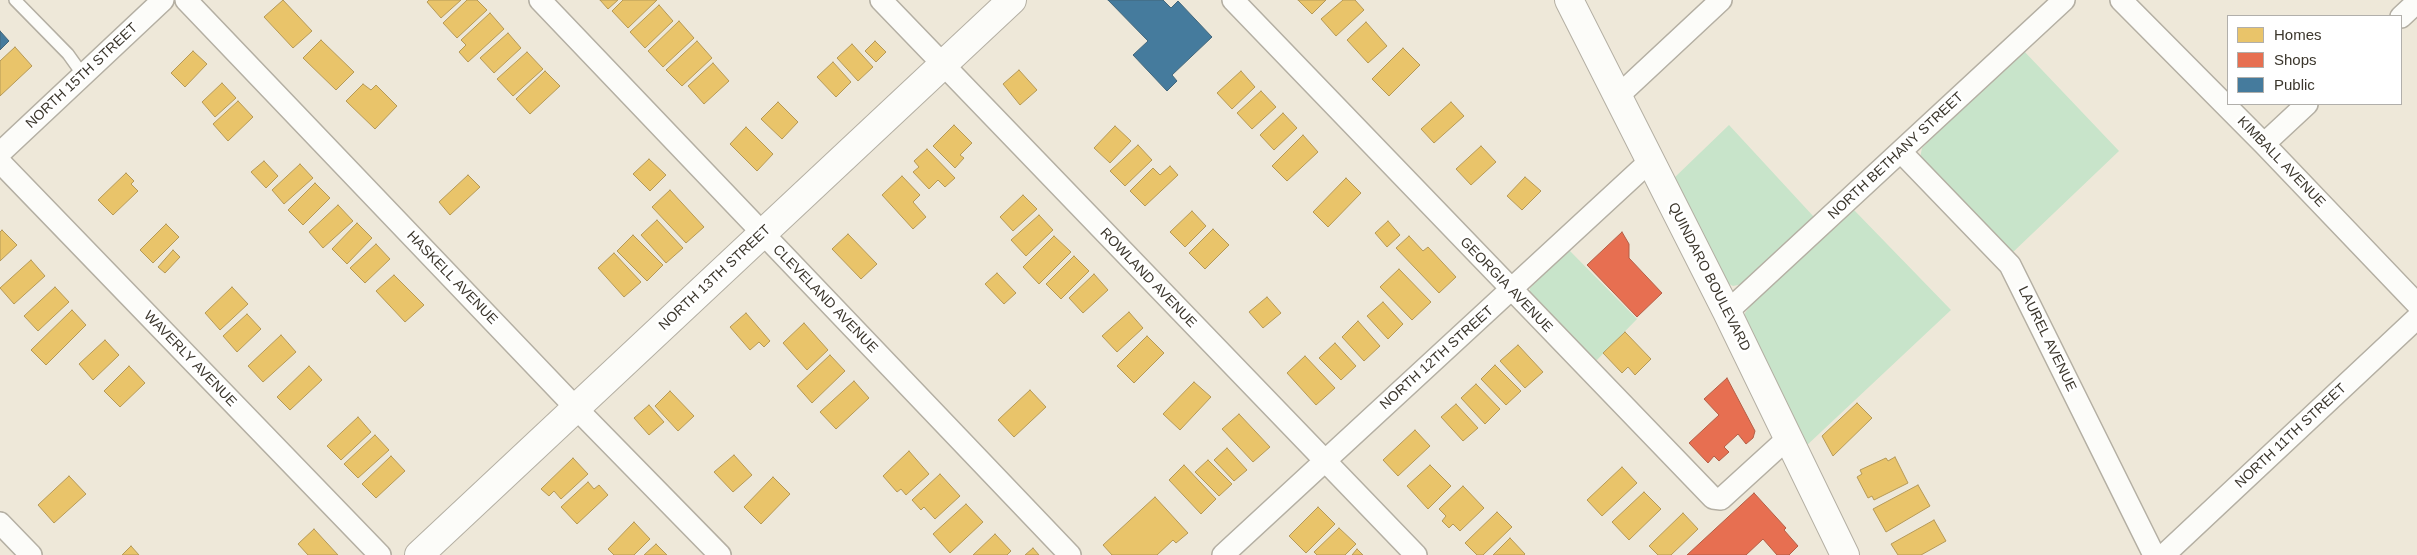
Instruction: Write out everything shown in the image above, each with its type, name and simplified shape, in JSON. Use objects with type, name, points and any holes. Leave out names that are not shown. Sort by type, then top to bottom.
[{"type":"street","name":"NORTH 15TH STREET","points":[[0,153],[163,0]]},
{"type":"street","name":"HASKELL AVENUE","points":[[186,0],[575,408],[720,555]]},
{"type":"street","name":"CLEVELAND AVENUE","points":[[540,0],[1070,555]]},
{"type":"street","name":"ROWLAND AVENUE","points":[[881,0],[1416,555]]},
{"type":"street","name":"NORTH 13TH STREET","points":[[419,555],[1012,0]]},
{"type":"street","name":"GEORGIA AVENUE","points":[[1233,0],[1713,498],[1721,499],[1788,438]]},
{"type":"street","name":"QUINDARO BOULEVARD","points":[[1569,0],[1728,312],[1845,555]]},
{"type":"street","points":[[1617,96],[1720,0]]},
{"type":"street","name":"NORTH BETHANY STREET","points":[[1728,312],[2064,0]]},
{"type":"street","name":"KIMBALL AVENUE","points":[[2121,0],[2264,144],[2417,304]]},
{"type":"street","points":[[2402,16],[2417,2]]},
{"type":"street","points":[[2264,144],[2306,105]]},
{"type":"street","name":"LAUREL AVENUE","points":[[1901,152],[2010,265],[2154,555]]},
{"type":"street","name":"NORTH 12TH STREET","points":[[1223,555],[1650,160]]},
{"type":"street","name":"WAVERLY AVENUE","points":[[0,162],[380,555]]},
{"type":"street","name":"NORTH 11TH STREET","points":[[2164,555],[2417,318]]},
{"type":"street","points":[[0,523],[31,555]]},
{"type":"lane","points":[[15,0],[68,54],[83,75]]},
{"type":"green space","points":[[2023,50],[2119,151],[2011,254],[1920,158],[1922,148]]},
{"type":"green space","points":[[1729,125],[1814,217],[1743,284],[1733,286],[1725,282],[1673,179]]},
{"type":"green space","points":[[1854,210],[1951,310],[1805,447],[1745,320],[1745,313],[1750,306]]},
{"type":"green space","points":[[1569,250],[1637,319],[1594,363],[1530,296],[1530,288]]},
{"type":"building: Homes","points":[[283,0],[312,31],[293,48],[264,17]]},
{"type":"building: Homes","points":[[429,0],[461,0],[441,18],[427,2]]},
{"type":"building: Homes","points":[[467,0],[477,0],[487,10],[457,38],[443,23]]},
{"type":"building: Homes","points":[[600,0],[618,0],[608,9]]},
{"type":"building: Homes","points":[[623,0],[657,0],[628,28],[612,11]]},
{"type":"building: Homes","points":[[1298,0],[1326,0],[1312,14]]},
{"type":"building: Homes","points":[[1343,0],[1355,0],[1364,10],[1336,36],[1321,19]]},
{"type":"building: Homes","points":[[659,5],[673,21],[645,48],[630,32]]},
{"type":"building: Homes","points":[[490,13],[504,29],[468,62],[459,52],[466,45],[461,40]]},
{"type":"building: Homes","points":[[679,21],[694,38],[663,67],[648,51]]},
{"type":"building: Homes","points":[[1366,22],[1387,46],[1368,63],[1347,40]]},
{"type":"building: Homes","points":[[508,33],[521,48],[494,73],[480,58]]},
{"type":"building: Homes","points":[[321,40],[354,72],[336,90],[303,58]]},
{"type":"building: Homes","points":[[697,41],[712,58],[682,86],[666,70]]},
{"type":"building: Homes","points":[[875,41],[886,52],[876,62],[865,51]]},
{"type":"building: Homes","points":[[852,44],[873,67],[858,81],[837,58]]},
{"type":"building: Homes","points":[[15,47],[32,66],[0,96],[0,61]]},
{"type":"building: Homes","points":[[1403,48],[1420,65],[1389,96],[1372,79]]},
{"type":"building: Homes","points":[[193,51],[207,64],[185,87],[171,73]]},
{"type":"building: Homes","points":[[527,52],[543,69],[513,96],[497,79]]},
{"type":"building: Homes","points":[[833,62],[851,82],[836,97],[817,77]]},
{"type":"building: Homes","points":[[713,63],[729,81],[704,104],[688,86]]},
{"type":"building: Homes","points":[[1019,70],[1037,90],[1020,105],[1003,84]]},
{"type":"building: Homes","points":[[545,71],[560,86],[530,114],[516,99]]},
{"type":"building: Homes","points":[[1241,71],[1255,87],[1232,109],[1217,93]]},
{"type":"building: Homes","points":[[222,83],[236,98],[215,117],[202,102]]},
{"type":"building: Homes","points":[[363,84],[371,90],[376,85],[397,106],[375,129],[346,101]]},
{"type":"building: Homes","points":[[1261,91],[1276,107],[1252,129],[1237,113]]},
{"type":"building: Homes","points":[[238,101],[253,117],[228,141],[213,124]]},
{"type":"building: Homes","points":[[778,102],[798,122],[782,139],[761,119]]},
{"type":"building: Homes","points":[[1451,102],[1464,116],[1434,143],[1421,129]]},
{"type":"building: Homes","points":[[1283,113],[1297,128],[1274,150],[1260,135]]},
{"type":"building: Homes","points":[[954,125],[972,143],[960,155],[964,158],[955,168],[933,146]]},
{"type":"building: Homes","points":[[1115,126],[1131,141],[1110,163],[1094,148]]},
{"type":"building: Homes","points":[[746,127],[773,154],[757,171],[730,144]]},
{"type":"building: Homes","points":[[1303,135],[1318,152],[1287,181],[1272,166]]},
{"type":"building: Homes","points":[[1138,145],[1152,160],[1125,186],[1110,171]]},
{"type":"building: Homes","points":[[1481,146],[1496,162],[1471,185],[1456,169]]},
{"type":"building: Homes","points":[[927,149],[955,178],[945,187],[938,180],[929,189],[913,172],[919,167],[914,161]]},
{"type":"building: Homes","points":[[649,159],[666,175],[650,191],[633,174]]},
{"type":"building: Homes","points":[[264,161],[278,176],[266,188],[251,172]]},
{"type":"building: Homes","points":[[300,164],[313,178],[284,204],[272,190]]},
{"type":"building: Homes","points":[[1170,166],[1178,175],[1145,206],[1130,191],[1153,168],[1160,175]]},
{"type":"building: Homes","points":[[126,173],[134,181],[131,184],[138,191],[113,215],[98,200]]},
{"type":"building: Homes","points":[[468,175],[480,187],[450,215],[439,202]]},
{"type":"building: Homes","points":[[902,176],[920,195],[913,202],[926,217],[913,229],[882,195]]},
{"type":"building: Homes","points":[[1525,177],[1541,191],[1522,210],[1507,196]]},
{"type":"building: Homes","points":[[1346,178],[1361,193],[1328,227],[1313,212]]},
{"type":"building: Homes","points":[[315,183],[330,198],[303,225],[288,210]]},
{"type":"building: Homes","points":[[670,190],[704,227],[686,243],[652,207]]},
{"type":"building: Homes","points":[[1023,195],[1037,209],[1013,231],[1000,217]]},
{"type":"building: Homes","points":[[338,205],[353,221],[323,248],[309,232]]},
{"type":"building: Homes","points":[[1192,211],[1206,226],[1185,247],[1170,232]]},
{"type":"building: Homes","points":[[1039,215],[1053,230],[1026,256],[1011,240]]},
{"type":"building: Homes","points":[[657,220],[683,248],[666,263],[641,235]]},
{"type":"building: Homes","points":[[1388,221],[1400,235],[1387,247],[1375,233]]},
{"type":"building: Homes","points":[[357,223],[372,238],[347,264],[332,249]]},
{"type":"building: Homes","points":[[166,224],[179,237],[153,263],[140,250]]},
{"type":"building: Homes","points":[[1213,229],[1229,245],[1205,269],[1189,253]]},
{"type":"building: Homes","points":[[2,230],[17,245],[0,261],[0,232]]},
{"type":"building: Homes","points":[[848,234],[877,264],[861,279],[832,249]]},
{"type":"building: Homes","points":[[633,235],[663,265],[647,281],[617,251]]},
{"type":"building: Homes","points":[[1054,236],[1071,252],[1039,284],[1023,267]]},
{"type":"building: Homes","points":[[1409,236],[1423,251],[1428,247],[1456,277],[1439,293],[1396,248]]},
{"type":"building: Homes","points":[[376,244],[390,259],[365,283],[350,268]]},
{"type":"building: Homes","points":[[173,250],[180,257],[165,273],[158,267]]},
{"type":"building: Homes","points":[[614,253],[641,282],[624,297],[598,268]]},
{"type":"building: Homes","points":[[1074,256],[1089,271],[1061,299],[1046,284]]},
{"type":"building: Homes","points":[[31,260],[45,276],[14,304],[0,288]]},
{"type":"building: Homes","points":[[1399,269],[1431,302],[1412,320],[1380,287]]},
{"type":"building: Homes","points":[[997,273],[1016,293],[1004,304],[985,284]]},
{"type":"building: Homes","points":[[1094,274],[1108,290],[1083,313],[1069,298]]},
{"type":"building: Homes","points":[[394,275],[424,305],[405,322],[376,291]]},
{"type":"building: Homes","points":[[55,287],[69,302],[38,331],[24,316]]},
{"type":"building: Homes","points":[[232,287],[248,304],[220,330],[205,313]]},
{"type":"building: Homes","points":[[1267,297],[1281,313],[1263,328],[1249,312]]},
{"type":"building: Homes","points":[[1383,302],[1403,324],[1388,339],[1367,316]]},
{"type":"building: Homes","points":[[72,310],[86,325],[46,365],[31,350]]},
{"type":"building: Homes","points":[[1129,312],[1143,328],[1117,352],[1102,336]]},
{"type":"building: Homes","points":[[746,313],[770,341],[764,347],[759,342],[750,350],[730,327]]},
{"type":"building: Homes","points":[[247,314],[261,329],[237,352],[223,336]]},
{"type":"building: Homes","points":[[1358,321],[1380,346],[1364,361],[1342,337]]},
{"type":"building: Homes","points":[[804,323],[828,350],[807,370],[783,343]]},
{"type":"building: Homes","points":[[1625,332],[1651,359],[1635,375],[1628,367],[1622,373],[1603,353]]},
{"type":"building: Homes","points":[[281,335],[296,352],[263,382],[248,366]]},
{"type":"building: Homes","points":[[1147,336],[1164,353],[1134,383],[1117,366]]},
{"type":"building: Homes","points":[[105,340],[119,355],[93,380],[79,364]]},
{"type":"building: Homes","points":[[1335,343],[1356,366],[1341,380],[1319,358]]},
{"type":"building: Homes","points":[[1518,345],[1543,372],[1525,388],[1500,361]]},
{"type":"building: Homes","points":[[830,355],[845,371],[812,403],[797,386]]},
{"type":"building: Homes","points":[[1305,356],[1335,388],[1316,405],[1287,373]]},
{"type":"building: Homes","points":[[1495,365],[1521,391],[1506,405],[1481,379]]},
{"type":"building: Homes","points":[[129,366],[145,383],[120,407],[104,391]]},
{"type":"building: Homes","points":[[309,366],[322,380],[290,410],[277,397]]},
{"type":"building: Homes","points":[[854,381],[869,398],[836,429],[820,412]]},
{"type":"building: Homes","points":[[1194,382],[1211,397],[1180,430],[1163,414]]},
{"type":"building: Homes","points":[[1476,384],[1500,409],[1485,424],[1461,398]]},
{"type":"building: Homes","points":[[1030,390],[1046,407],[1014,437],[998,420]]},
{"type":"building: Homes","points":[[670,391],[694,416],[678,431],[655,406]]},
{"type":"building: Homes","points":[[1857,403],[1872,418],[1833,456],[1822,436]]},
{"type":"building: Homes","points":[[1456,404],[1478,428],[1463,441],[1441,417]]},
{"type":"building: Homes","points":[[649,405],[664,422],[649,435],[634,418]]},
{"type":"building: Homes","points":[[1239,414],[1270,447],[1253,462],[1222,429]]},
{"type":"building: Homes","points":[[358,417],[371,432],[341,460],[327,446]]},
{"type":"building: Homes","points":[[1415,430],[1430,446],[1398,476],[1383,460]]},
{"type":"building: Homes","points":[[375,435],[389,450],[358,478],[344,464]]},
{"type":"building: Homes","points":[[1227,448],[1247,470],[1234,481],[1214,460]]},
{"type":"building: Homes","points":[[909,451],[929,474],[906,495],[901,489],[897,492],[883,476]]},
{"type":"building: Homes","points":[[734,455],[752,475],[733,492],[714,472]]},
{"type":"building: Homes","points":[[391,456],[405,471],[376,498],[362,484]]},
{"type":"building: Homes","points":[[1895,457],[1908,483],[1874,500],[1872,496],[1868,498],[1857,477],[1862,474],[1860,470],[1886,458],[1888,461]]},
{"type":"building: Homes","points":[[573,458],[588,474],[561,499],[554,491],[549,496],[541,489]]},
{"type":"building: Homes","points":[[1208,460],[1232,484],[1219,496],[1195,472]]},
{"type":"building: Homes","points":[[1184,465],[1216,499],[1201,514],[1169,480]]},
{"type":"building: Homes","points":[[1430,465],[1451,486],[1428,509],[1407,486]]},
{"type":"building: Homes","points":[[1622,467],[1637,483],[1602,516],[1587,500]]},
{"type":"building: Homes","points":[[940,474],[960,496],[935,519],[924,507],[921,510],[912,500]]},
{"type":"building: Homes","points":[[69,476],[86,494],[54,523],[38,505]]},
{"type":"building: Homes","points":[[773,477],[790,494],[761,524],[744,507]]},
{"type":"building: Homes","points":[[588,482],[594,489],[599,485],[608,495],[577,524],[561,507]]},
{"type":"building: Homes","points":[[1918,485],[1930,506],[1886,532],[1873,509]]},
{"type":"building: Homes","points":[[1463,486],[1484,508],[1460,531],[1453,524],[1449,528],[1442,521],[1446,516],[1439,509]]},
{"type":"building: Homes","points":[[1644,492],[1661,509],[1629,540],[1612,522]]},
{"type":"building: Homes","points":[[1155,497],[1188,533],[1176,543],[1173,540],[1157,555],[1112,555],[1103,545]]},
{"type":"building: Homes","points":[[966,504],[983,522],[950,553],[933,534]]},
{"type":"building: Homes","points":[[1318,507],[1335,524],[1306,553],[1289,536]]},
{"type":"building: Homes","points":[[1497,512],[1512,527],[1483,555],[1477,555],[1465,543]]},
{"type":"building: Homes","points":[[1683,513],[1698,529],[1671,555],[1658,555],[1649,546]]},
{"type":"building: Homes","points":[[1934,520],[1946,541],[1921,555],[1898,555],[1891,544]]},
{"type":"building: Homes","points":[[634,522],[650,539],[634,555],[614,555],[608,549]]},
{"type":"building: Homes","points":[[1339,528],[1356,544],[1345,555],[1317,555],[1314,552]]},
{"type":"building: Homes","points":[[314,529],[338,555],[308,555],[298,544]]},
{"type":"building: Homes","points":[[995,534],[1011,551],[1007,555],[973,555]]},
{"type":"building: Homes","points":[[1510,538],[1524,555],[1493,555]]},
{"type":"building: Homes","points":[[656,544],[667,555],[644,555]]},
{"type":"building: Homes","points":[[131,546],[139,555],[122,555]]},
{"type":"building: Homes","points":[[1033,548],[1039,555],[1025,555]]},
{"type":"building: Homes","points":[[1357,549],[1363,555],[1352,555]]},
{"type":"building: Shops","points":[[1622,232],[1629,244],[1629,258],[1662,293],[1637,317],[1587,265]]},
{"type":"building: Shops","points":[[1727,378],[1755,431],[1753,438],[1746,444],[1738,434],[1724,447],[1729,452],[1719,461],[1714,456],[1708,463],[1689,443],[1719,415],[1704,399]]},
{"type":"building: Shops","points":[[1754,493],[1786,528],[1784,530],[1798,546],[1789,555],[1777,555],[1763,539],[1746,555],[1687,555]]},
{"type":"building: Public","points":[[1108,0],[1163,0],[1171,8],[1178,1],[1212,37],[1172,75],[1177,81],[1167,91],[1133,55],[1148,41]]},
{"type":"building: Public","points":[[0,31],[9,41],[0,50]]}]
